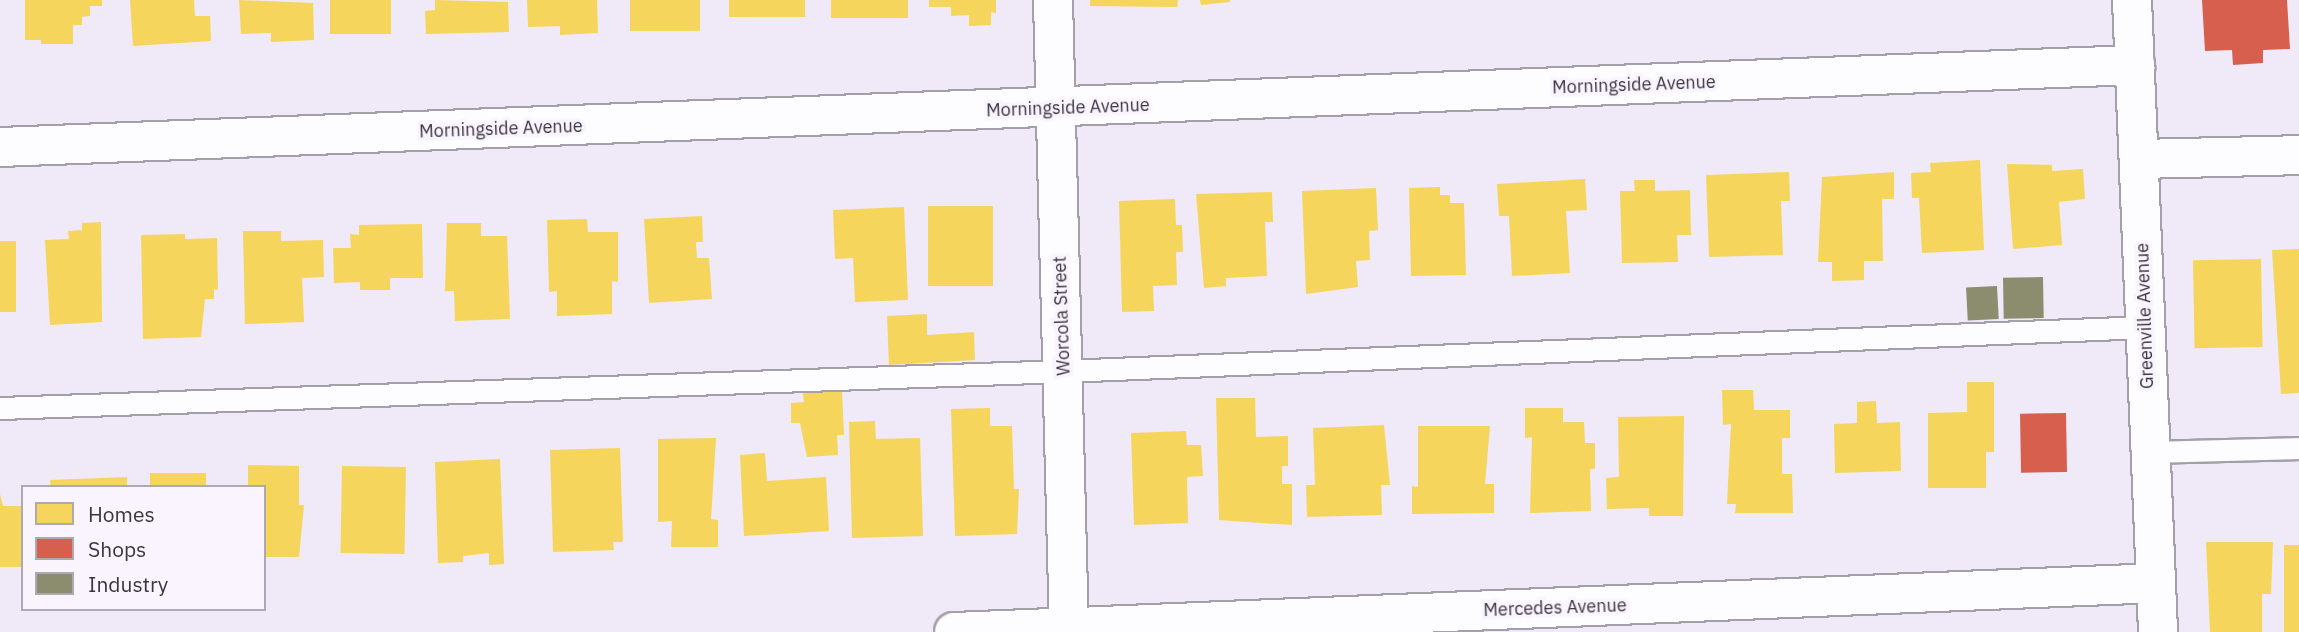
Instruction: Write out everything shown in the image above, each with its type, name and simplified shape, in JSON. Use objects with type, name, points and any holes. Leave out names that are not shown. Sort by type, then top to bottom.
[{"type":"street","name":"Worcola Street","points":[[1053,0],[1069,630]]},
{"type":"street","name":"Greenville Avenue","points":[[2132,0],[2158,632]]},
{"type":"street","name":"Morningside Avenue","points":[[0,147],[1055,109],[2135,65]]},
{"type":"street","points":[[2140,159],[2299,155]]},
{"type":"street","name":"Mercedes Avenue","points":[[954,632],[1069,630],[2156,583]]},
{"type":"lane","points":[[0,408],[1064,371],[2146,327]]},
{"type":"lane","points":[[2150,453],[2299,448]]},
{"type":"building: Homes","points":[[25,0],[102,0],[102,6],[90,6],[90,16],[82,17],[82,25],[73,25],[73,44],[41,44],[41,40],[25,40]]},
{"type":"building: Homes","points":[[130,0],[194,0],[195,16],[210,16],[211,41],[133,46]]},
{"type":"building: Homes","points":[[239,0],[313,3],[314,40],[271,42],[271,33],[241,34]]},
{"type":"building: Homes","points":[[330,0],[391,0],[391,34],[330,34]]},
{"type":"building: Homes","points":[[435,0],[508,2],[509,32],[426,34],[425,11],[435,10]]},
{"type":"building: Homes","points":[[527,0],[597,0],[598,33],[560,35],[560,26],[528,27]]},
{"type":"building: Homes","points":[[630,0],[700,0],[700,31],[630,31]]},
{"type":"building: Homes","points":[[729,0],[805,0],[805,17],[729,17]]},
{"type":"building: Homes","points":[[831,0],[908,0],[908,18],[831,18]]},
{"type":"building: Homes","points":[[929,0],[996,0],[996,13],[991,12],[991,25],[969,26],[969,15],[951,16],[951,7],[929,7]]},
{"type":"building: Homes","points":[[1090,0],[1178,0],[1177,7],[1090,6]]},
{"type":"building: Homes","points":[[1200,0],[1230,0],[1230,2],[1201,5]]},
{"type":"building: Homes","points":[[1980,160],[1984,250],[1922,253],[1919,198],[1912,198],[1911,173],[1931,172],[1930,163]]},
{"type":"building: Homes","points":[[2007,164],[2052,165],[2052,171],[2083,169],[2085,199],[2059,202],[2062,245],[2013,249]]},
{"type":"building: Homes","points":[[1789,172],[1790,201],[1781,201],[1783,255],[1709,257],[1706,175]]},
{"type":"building: Homes","points":[[1894,172],[1894,199],[1882,199],[1883,261],[1864,261],[1864,280],[1832,281],[1832,262],[1818,262],[1822,177]]},
{"type":"building: Homes","points":[[1585,179],[1587,210],[1566,211],[1570,273],[1512,276],[1509,216],[1499,216],[1497,184]]},
{"type":"building: Homes","points":[[1634,180],[1655,180],[1655,191],[1690,190],[1691,235],[1677,235],[1678,262],[1622,263],[1620,191],[1635,191]]},
{"type":"building: Homes","points":[[1440,187],[1440,195],[1450,195],[1450,203],[1464,203],[1466,275],[1411,276],[1409,188]]},
{"type":"building: Homes","points":[[1376,188],[1378,230],[1369,231],[1370,260],[1356,261],[1358,287],[1306,294],[1302,191]]},
{"type":"building: Homes","points":[[1272,192],[1273,222],[1265,222],[1267,276],[1226,278],[1226,286],[1204,288],[1196,194]]},
{"type":"building: Homes","points":[[1175,199],[1176,225],[1182,225],[1183,252],[1176,252],[1177,285],[1153,286],[1154,311],[1122,312],[1119,201]]},
{"type":"building: Homes","points":[[928,206],[993,206],[993,286],[928,286]]},
{"type":"building: Homes","points":[[904,207],[908,300],[855,302],[853,258],[835,259],[833,210]]},
{"type":"building: Homes","points":[[702,216],[703,242],[696,242],[697,258],[709,258],[712,299],[649,303],[644,219]]},
{"type":"building: Homes","points":[[587,219],[588,232],[618,232],[618,282],[612,281],[612,314],[557,316],[557,291],[549,292],[547,220]]},
{"type":"building: Homes","points":[[101,222],[102,322],[50,325],[45,240],[69,239],[68,231],[82,230],[82,223]]},
{"type":"building: Homes","points":[[447,223],[481,223],[481,236],[507,236],[510,319],[455,321],[454,291],[445,291]]},
{"type":"building: Homes","points":[[422,224],[423,278],[390,278],[390,290],[360,290],[360,282],[334,283],[333,248],[351,248],[350,234],[359,235],[359,225]]},
{"type":"building: Homes","points":[[243,231],[281,231],[281,241],[323,240],[324,277],[302,278],[304,322],[245,324]]},
{"type":"building: Homes","points":[[185,234],[185,239],[217,238],[218,290],[214,289],[214,299],[205,299],[201,337],[143,339],[141,235]]},
{"type":"building: Homes","points":[[0,241],[16,241],[16,312],[0,312]]},
{"type":"building: Homes","points":[[2299,249],[2299,393],[2281,394],[2272,250]]},
{"type":"building: Homes","points":[[2261,259],[2263,347],[2195,348],[2193,260]]},
{"type":"building: Homes","points":[[927,314],[927,335],[974,332],[975,360],[889,365],[887,316]]},
{"type":"building: Homes","points":[[1967,382],[1994,382],[1994,452],[1986,452],[1986,488],[1928,488],[1928,413],[1967,412]]},
{"type":"building: Homes","points":[[1722,390],[1753,390],[1754,410],[1790,410],[1790,438],[1782,438],[1782,474],[1792,474],[1793,513],[1735,513],[1736,504],[1727,504],[1731,424],[1723,425]]},
{"type":"building: Homes","points":[[842,391],[844,435],[837,435],[838,455],[807,457],[800,423],[791,423],[791,403],[804,402],[803,393]]},
{"type":"building: Homes","points":[[1216,398],[1255,398],[1256,437],[1288,436],[1288,466],[1282,466],[1282,484],[1292,484],[1292,525],[1219,520]]},
{"type":"building: Homes","points":[[1876,401],[1877,423],[1900,422],[1901,471],[1835,473],[1834,424],[1857,423],[1857,402]]},
{"type":"building: Homes","points":[[990,408],[990,426],[1012,426],[1014,489],[1019,489],[1017,534],[955,536],[951,409]]},
{"type":"building: Homes","points":[[1525,408],[1563,408],[1563,422],[1584,422],[1585,443],[1595,443],[1595,469],[1590,469],[1591,511],[1530,513],[1532,437],[1525,438]]},
{"type":"building: Homes","points":[[1684,416],[1683,516],[1649,516],[1649,508],[1607,509],[1606,478],[1619,477],[1618,417]]},
{"type":"building: Homes","points":[[875,421],[876,439],[920,438],[923,536],[852,538],[849,422]]},
{"type":"building: Homes","points":[[1384,425],[1390,485],[1381,485],[1382,515],[1307,517],[1306,485],[1315,485],[1313,428]]},
{"type":"building: Homes","points":[[1418,426],[1490,426],[1485,484],[1494,484],[1494,513],[1412,514],[1412,486],[1418,487]]},
{"type":"building: Homes","points":[[1186,431],[1187,445],[1201,445],[1203,476],[1187,477],[1188,523],[1134,525],[1131,433]]},
{"type":"building: Homes","points":[[716,438],[711,519],[718,520],[718,547],[671,547],[672,521],[658,522],[658,439]]},
{"type":"building: Homes","points":[[620,448],[623,542],[613,542],[614,550],[553,552],[550,450]]},
{"type":"building: Homes","points":[[765,453],[767,481],[826,477],[829,531],[744,536],[740,455]]},
{"type":"building: Homes","points":[[500,459],[504,564],[489,565],[489,553],[463,556],[463,562],[438,563],[435,462]]},
{"type":"building: Homes","points":[[248,465],[299,466],[299,505],[304,505],[299,557],[266,557],[266,485],[248,485]]},
{"type":"building: Homes","points":[[342,466],[406,467],[404,554],[340,553]]},
{"type":"building: Homes","points":[[150,473],[206,473],[206,485],[150,485]]},
{"type":"building: Homes","points":[[127,477],[127,485],[51,485],[50,480]]},
{"type":"building: Homes","points":[[0,494],[3,506],[21,506],[21,567],[0,567]]},
{"type":"building: Homes","points":[[2206,542],[2273,542],[2271,594],[2262,594],[2262,632],[2210,632]]},
{"type":"building: Homes","points":[[2284,545],[2299,545],[2299,632],[2284,632]]},
{"type":"building: Shops","points":[[2202,0],[2287,0],[2290,49],[2263,50],[2263,63],[2233,65],[2232,50],[2205,51]]},
{"type":"building: Shops","points":[[2066,413],[2067,472],[2021,473],[2020,414]]},
{"type":"building: Industry","points":[[2043,277],[2044,318],[2004,319],[2003,278]]},
{"type":"building: Industry","points":[[1997,286],[1999,319],[1968,321],[1966,288]]}]
